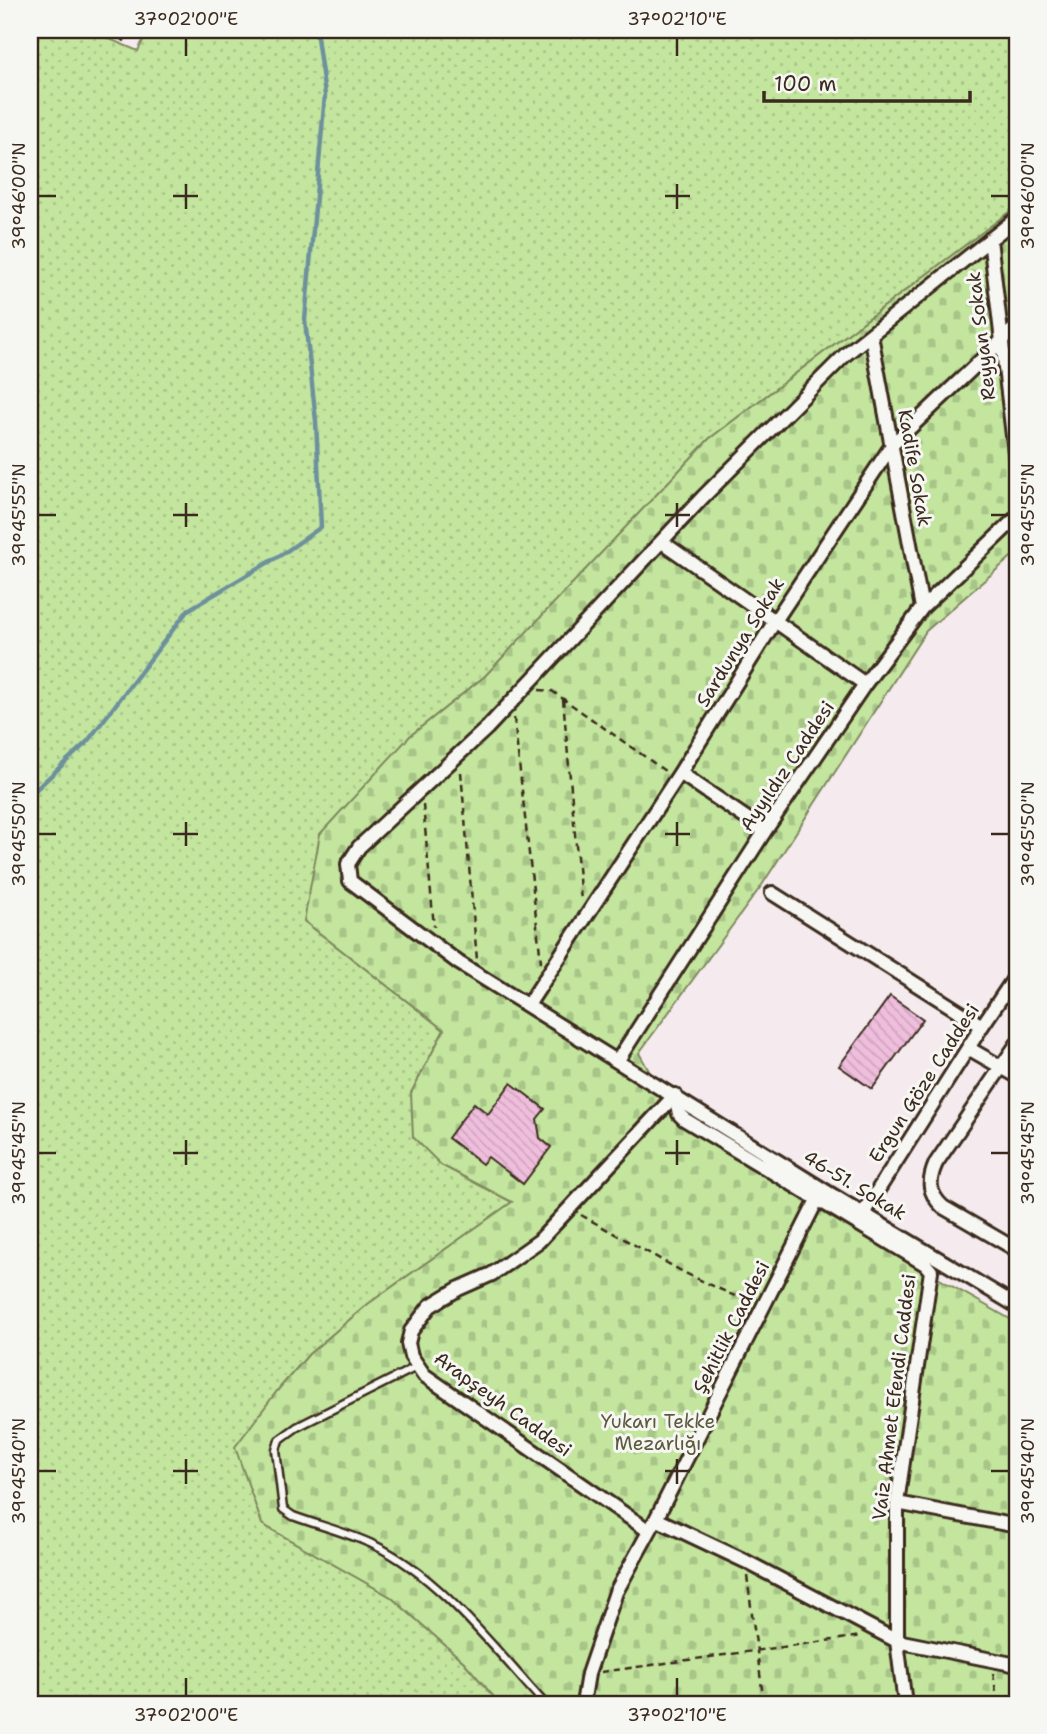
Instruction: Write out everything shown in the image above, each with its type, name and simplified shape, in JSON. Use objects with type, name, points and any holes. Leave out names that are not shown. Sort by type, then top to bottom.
[{"type":"street","points":[[422,791],[517,697],[703,497],[846,354],[1017,218]]},
{"type":"street","name":"Reyyan Sokak","points":[[990,239],[1017,470]]},
{"type":"street","name":"Sardunya Sokak","points":[[528,1005],[892,444],[1017,326]]},
{"type":"street","name":"Kadife Sokak","points":[[871,335],[922,608]]},
{"type":"street","name":"Ayyıldız Caddesi","points":[[618,1060],[765,831],[865,684],[922,608],[1017,517]]},
{"type":"street","points":[[662,542],[865,684]]},
{"type":"street","points":[[678,776],[765,831]]},
{"type":"street","name":"46-51. Sokak","points":[[422,791],[353,854],[347,871],[350,881],[477,974],[827,1192],[1017,1306]]},
{"type":"street","points":[[772,893],[982,1026]]},
{"type":"street","name":"Ergun Göze Caddesi","points":[[864,1212],[1017,974]]},
{"type":"street","points":[[1017,1044],[936,1163],[930,1184],[935,1200],[943,1207],[1017,1250]]},
{"type":"street","points":[[968,1048],[1017,1076]]},
{"type":"street","name":"46-51. Sokak","points":[[675,1095],[679,1114],[684,1119],[925,1264]]},
{"type":"street","name":"Arapşeyh Caddesi","points":[[649,1531],[424,1375],[411,1356],[408,1343],[411,1331],[430,1306],[457,1289],[492,1274],[539,1241],[675,1095]]},
{"type":"street","name":"Şehitlik Caddesi","points":[[583,1704],[588,1674],[616,1592],[656,1519],[818,1198]]},
{"type":"street","name":"Vaiz Ahmet Efendi Caddesi","points":[[905,1704],[897,1641],[897,1503],[931,1284],[931,1271],[925,1264]]},
{"type":"street","points":[[897,1503],[1017,1526]]},
{"type":"street","points":[[656,1519],[745,1561],[897,1641],[1017,1665]]},
{"type":"lane","points":[[418,1366],[297,1427],[279,1440],[276,1450],[283,1509],[293,1516],[374,1545],[417,1571],[451,1602],[545,1704]]},
{"type":"path","points":[[543,983],[517,697],[547,690],[678,776]]},
{"type":"path","points":[[562,699],[583,922]]},
{"type":"path","points":[[459,755],[477,974]]},
{"type":"path","points":[[422,791],[436,946]]},
{"type":"path","points":[[570,1208],[685,1273],[763,1309]]},
{"type":"path","points":[[745,1561],[764,1704]]},
{"type":"path","points":[[588,1674],[882,1633]]},
{"type":"path","points":[[991,1659],[998,1704]]},
{"type":"green space","points":[[40,30],[88,30],[138,51],[148,30],[1017,30],[1017,206],[709,439],[485,676],[410,736],[304,921],[444,1030],[411,1093],[441,1165],[512,1202],[368,1304],[309,1354],[277,1391],[262,1524],[391,1597],[464,1662],[500,1704],[30,1704],[30,36]]},
{"type":"green space","name":"Yukarı Tekke Mezarlığı","points":[[1017,206],[1017,552],[926,631],[762,885],[639,1053],[677,1121],[830,1217],[1017,1323],[1017,1704],[500,1704],[464,1662],[391,1597],[262,1524],[235,1447],[309,1354],[368,1304],[512,1202],[441,1165],[413,1137],[411,1093],[444,1030],[304,921],[320,834],[410,736],[485,676],[709,439]]},
{"type":"building","points":[[112,30],[129,30],[124,41],[110,34]]},
{"type":"building","points":[[890,996],[923,1019],[872,1089],[839,1066]]},
{"type":"building","points":[[511,1083],[545,1109],[537,1119],[540,1138],[551,1147],[523,1184],[488,1157],[482,1164],[448,1138],[474,1103],[488,1114]]},
{"type":"waterway","points":[[30,795],[87,742],[188,610],[284,553],[321,527],[316,421],[305,320],[325,95],[316,30]]}]
